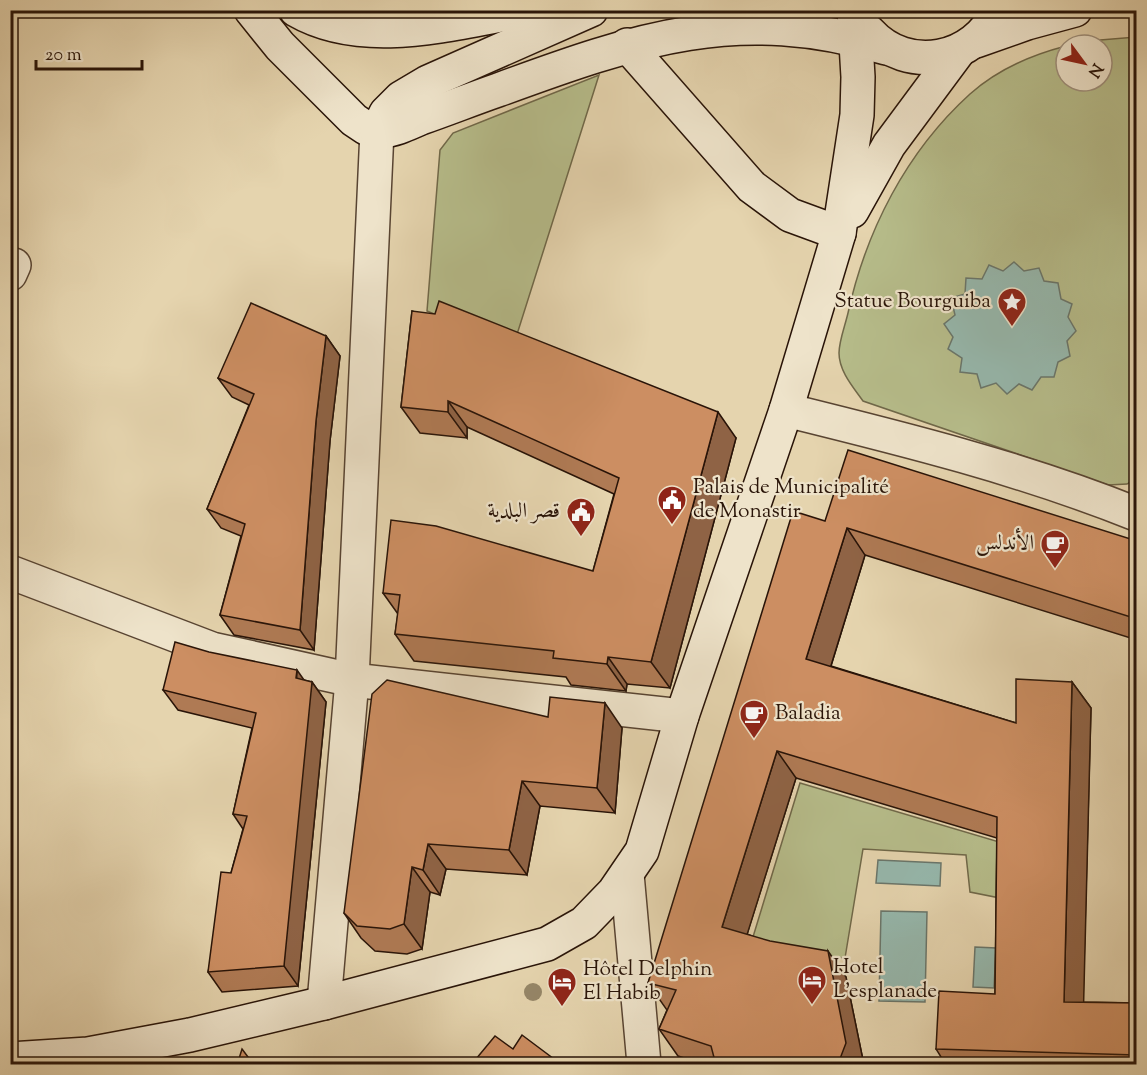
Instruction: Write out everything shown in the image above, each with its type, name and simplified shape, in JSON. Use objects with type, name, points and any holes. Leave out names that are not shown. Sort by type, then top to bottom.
[{"type":"street","points":[[251,10],[280,46],[354,120],[366,128],[377,130],[388,130],[627,45],[684,32],[748,27],[800,29],[863,27],[921,58],[967,47],[1027,23],[1075,10]]},
{"type":"street","points":[[296,10],[344,30],[380,33],[529,10]]},
{"type":"street","points":[[324,1003],[352,680],[377,130],[386,113],[401,98],[428,82],[591,10]]},
{"type":"street","points":[[839,233],[889,145],[967,47],[992,24],[998,10]]},
{"type":"street","points":[[10,1059],[88,1054],[190,1035],[324,1003],[547,944],[584,923],[614,892],[642,852],[682,716],[786,410],[839,233],[857,115],[863,27]]},
{"type":"street","points":[[627,45],[752,188],[790,215],[839,233]]},
{"type":"street","points":[[786,410],[903,438],[1101,500],[1137,514]]},
{"type":"street","points":[[10,572],[212,649],[352,680],[682,716]]},
{"type":"street","points":[[627,874],[644,1065]]},
{"type":"green space","points":[[1136,37],[1136,478],[1127,484],[1108,485],[863,401],[841,366],[839,353],[856,282],[878,223],[908,167],[947,117],[980,85],[991,78],[1015,64],[1054,50],[1054,93],[1114,93],[1114,39]]},
{"type":"green space","points":[[599,75],[513,347],[427,311],[440,150],[453,133]]},
{"type":"green space","points":[[800,783],[1006,844],[1005,899],[970,892],[966,855],[863,849],[845,958],[749,950]]},
{"type":"water","points":[[1014,262],[1024,271],[1039,268],[1044,281],[1058,283],[1061,299],[1072,304],[1068,317],[1076,331],[1067,341],[1070,356],[1058,362],[1054,377],[1041,377],[1032,390],[1019,384],[1007,394],[996,383],[981,388],[977,374],[960,372],[962,358],[948,349],[953,337],[944,324],[955,315],[951,298],[965,294],[966,278],[982,279],[989,265],[1003,271]]},
{"type":"water","points":[[878,860],[941,863],[940,886],[876,883]]},
{"type":"water","points":[[881,911],[927,912],[925,1002],[879,1001]]},
{"type":"water","points":[[975,947],[996,948],[994,988],[973,987]]},
{"type":"building","name":"Palais de Municipalité de Monastir","points":[[439,301],[718,412],[651,662],[608,657],[607,664],[553,658],[554,651],[395,634],[400,595],[383,593],[391,520],[436,526],[593,571],[619,478],[448,401],[448,412],[401,407],[412,311],[435,314]]},
{"type":"building","points":[[251,303],[326,336],[316,421],[300,630],[220,615],[245,524],[207,509],[254,394],[218,378]]},
{"type":"building","points":[[848,450],[1137,541],[1137,619],[847,528],[806,659],[1016,723],[1016,679],[1072,682],[1064,1002],[1137,1003],[1137,1055],[936,1049],[939,991],[995,994],[997,817],[777,751],[722,927],[770,941],[828,951],[846,1043],[838,1064],[716,1065],[711,1046],[659,1029],[676,990],[648,983],[793,511],[825,521]]},
{"type":"building","points":[[175,642],[209,652],[297,670],[296,678],[312,682],[284,966],[208,972],[221,872],[231,873],[247,816],[233,814],[256,713],[163,690]]},
{"type":"building","points":[[387,680],[548,717],[550,697],[605,703],[597,788],[522,781],[509,850],[428,844],[423,870],[412,867],[404,924],[390,929],[357,926],[344,913],[372,694]]},
{"type":"building","points":[[522,1035],[562,1065],[471,1065],[495,1036],[513,1049]]},
{"type":"building","points":[[242,1049],[254,1065],[237,1065]]},
{"type":"place","name":"Statue Bourguiba","points":[[1012,328]]},
{"type":"place","name":"Palais de Municipalité de Monastir","points":[[672,526]]},
{"type":"place","name":"قصر البلدية","points":[[581,538]]},
{"type":"place","name":"الأندلس","points":[[1055,570]]},
{"type":"place","name":"Baladia","points":[[754,740]]},
{"type":"place","name":"Hotel L'esplanade","points":[[812,1006]]},
{"type":"place","name":"Hôtel Delphin El Habib","points":[[562,1008]]}]
